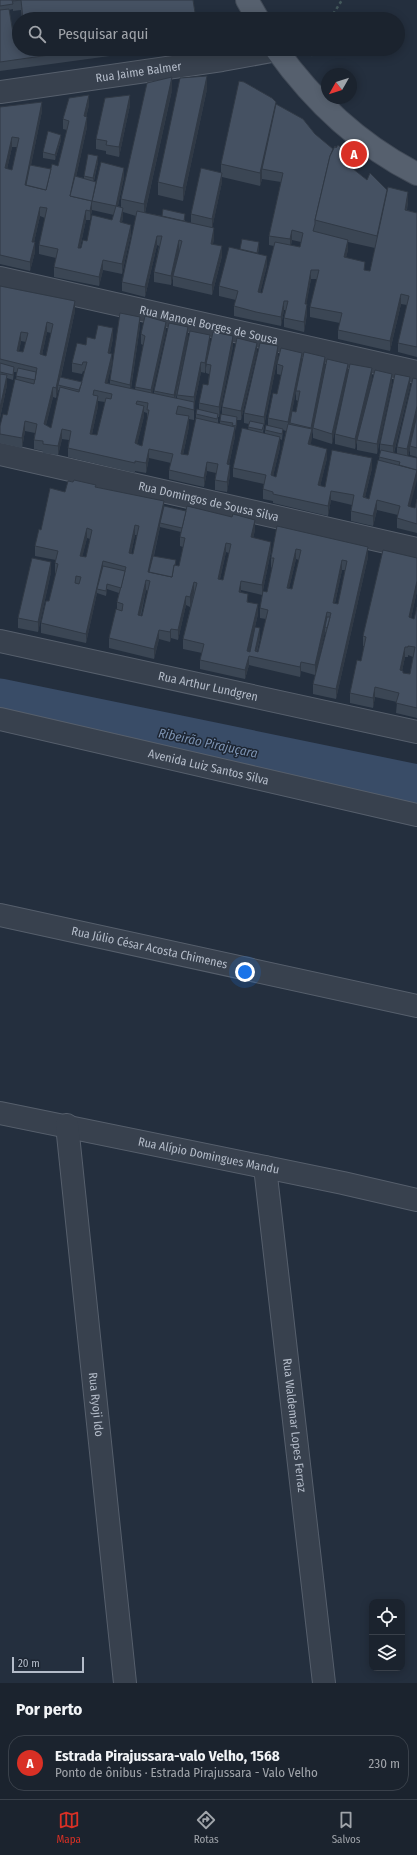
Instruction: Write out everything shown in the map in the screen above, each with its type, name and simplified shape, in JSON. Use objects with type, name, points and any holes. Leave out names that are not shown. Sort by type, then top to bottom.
[{"type":"main road","points":[[248,0],[254,12]]},
{"type":"main road","points":[[280,56],[303,86],[334,118],[398,164],[417,174]]},
{"type":"street","name":"Rua Jaime Balmer","points":[[0,92],[244,56]]},
{"type":"street","name":"Rua Manoel Borges de Sousa","points":[[0,278],[417,372]]},
{"type":"street","name":"Rua Domingos de Sousa Silva","points":[[0,454],[417,549]]},
{"type":"street","name":"Rua Arthur Lundgren","points":[[0,641],[417,732]]},
{"type":"street","name":"Avenida Luiz Santos Silva","points":[[0,719],[417,815]]},
{"type":"street","name":"Rua Júlio César Acosta Chimenes","points":[[0,915],[417,1006]]},
{"type":"street","name":"Rua Alípio Domingues Mandu","points":[[0,1113],[67,1125],[417,1200]]},
{"type":"street","name":"Rua Ryoji Ido","points":[[67,1125],[126,1683]]},
{"type":"street","name":"Rua Waldemar Lopes Ferraz","points":[[265,1167],[324,1683]]},
{"type":"path","points":[[334,12],[342,0]]},
{"type":"building","points":[[0,0],[12,0],[13,4],[0,6]]},
{"type":"building","points":[[21,0],[193,0],[195,12],[22,12]]},
{"type":"building","points":[[9,9],[12,27],[12,56],[42,56],[0,62],[0,10]]},
{"type":"building","points":[[207,76],[183,188],[158,182],[180,78]]},
{"type":"building","points":[[172,77],[144,204],[121,199],[147,83]]},
{"type":"building","points":[[239,81],[244,82],[272,98],[276,102],[260,173],[221,164]]},
{"type":"building","points":[[89,95],[84,116],[87,117],[70,196],[92,201],[90,211],[86,210],[78,248],[81,248],[83,240],[87,241],[92,215],[112,220],[116,206],[123,208],[120,222],[131,225],[122,264],[103,260],[99,277],[54,267],[58,249],[39,245],[47,208],[40,207],[32,242],[35,242],[30,262],[0,255],[0,107],[42,102],[25,185],[46,190],[52,164],[58,166],[69,121],[63,119],[69,98]],"holes":[[[12,137],[19,138],[12,170],[5,168]]]},
{"type":"building","points":[[130,95],[119,147],[106,145],[107,141],[96,139],[105,98]]},
{"type":"building","points":[[276,104],[303,119],[315,134],[333,149],[330,156],[313,231],[348,240],[344,257],[365,262],[364,270],[370,271],[388,187],[408,192],[405,210],[417,213],[417,347],[398,343],[409,296],[401,294],[390,341],[338,330],[342,313],[310,307],[319,270],[311,270],[305,304],[307,304],[304,322],[284,318],[288,301],[284,301],[281,317],[256,312],[234,306],[238,291],[219,286],[229,247],[267,256],[258,292],[262,293],[275,242],[300,247],[303,233],[292,230],[290,239],[269,236],[283,173],[262,169]]},
{"type":"building","points":[[48,131],[61,135],[55,155],[43,152]]},
{"type":"building","points":[[338,145],[353,156],[347,164],[367,180],[370,173],[387,190],[377,236],[315,220],[330,156],[335,146],[336,148]]},
{"type":"building","points":[[88,154],[98,156],[93,178],[84,176]]},
{"type":"building","points":[[101,162],[124,168],[116,206],[92,201]]},
{"type":"building","points":[[30,165],[51,169],[46,190],[26,185]]},
{"type":"building","points":[[201,168],[222,173],[212,219],[191,214]]},
{"type":"building","points":[[75,176],[96,182],[92,201],[70,196]]},
{"type":"building","points":[[163,209],[185,214],[184,221],[162,216]]},
{"type":"building","points":[[137,211],[214,228],[211,244],[222,246],[212,285],[173,276],[182,241],[179,240],[171,276],[154,272],[162,236],[157,236],[145,287],[122,282]]},
{"type":"building","points":[[242,239],[259,242],[257,253],[240,249]]},
{"type":"building","points":[[0,286],[75,301],[56,388],[53,387],[44,424],[51,428],[60,387],[79,392],[87,362],[83,362],[82,365],[72,363],[77,343],[86,345],[87,337],[95,339],[98,325],[113,328],[108,353],[112,354],[105,383],[194,402],[194,410],[178,406],[176,414],[189,416],[181,454],[188,455],[196,418],[235,427],[227,464],[230,465],[227,482],[215,480],[218,464],[207,462],[204,478],[169,470],[173,454],[149,449],[146,463],[135,461],[135,463],[68,448],[71,431],[62,429],[58,446],[43,444],[43,441],[34,440],[37,424],[25,421],[22,438],[0,434],[3,414],[7,415],[15,379],[34,384],[37,368],[0,359]],"holes":[[[47,322],[53,324],[46,356],[40,354]],[[21,332],[28,333],[23,352],[17,351]],[[94,390],[112,394],[111,399],[106,398],[97,435],[90,434],[98,396],[93,395]],[[137,401],[148,403],[147,410],[149,410],[142,446],[135,443],[144,406],[136,404]]]},
{"type":"building","points":[[120,313],[140,317],[130,385],[110,380]]},
{"type":"building","points":[[145,316],[166,322],[151,390],[135,387],[145,336],[141,334]]},
{"type":"building","points":[[169,323],[188,327],[174,395],[154,391]]},
{"type":"building","points":[[190,331],[210,335],[205,363],[201,362],[194,397],[177,395]]},
{"type":"building","points":[[213,332],[233,336],[219,407],[199,403],[203,384],[208,385],[211,365],[206,364]]},
{"type":"building","points":[[237,338],[257,343],[241,411],[222,407]]},
{"type":"building","points":[[260,343],[278,346],[264,417],[244,413]]},
{"type":"building","points":[[281,348],[302,353],[288,422],[268,418],[273,393],[277,394],[283,366],[277,364]]},
{"type":"building","points":[[304,352],[325,357],[311,428],[290,423],[292,411],[296,412],[300,391],[296,391]]},
{"type":"building","points":[[327,359],[348,364],[332,434],[313,428]]},
{"type":"building","points":[[0,363],[14,367],[13,375],[0,372]]},
{"type":"building","points":[[350,364],[372,368],[355,439],[335,434]]},
{"type":"building","points":[[18,368],[36,372],[35,380],[16,376]]},
{"type":"building","points":[[375,370],[392,374],[377,444],[357,440]]},
{"type":"building","points":[[0,374],[7,375],[0,408]]},
{"type":"building","points":[[395,374],[410,377],[393,446],[380,444]]},
{"type":"building","points":[[60,377],[82,382],[79,390],[58,385]]},
{"type":"building","points":[[413,378],[417,379],[417,406],[407,449],[397,447]]},
{"type":"building","points":[[197,409],[218,414],[217,419],[196,414]]},
{"type":"building","points":[[221,414],[237,417],[236,426],[232,425],[233,423],[220,421]]},
{"type":"building","points":[[417,415],[417,448],[410,446]]},
{"type":"building","points":[[250,421],[264,424],[262,430],[248,427]]},
{"type":"building","points":[[288,424],[312,429],[308,444],[327,449],[318,485],[325,487],[332,450],[372,458],[363,497],[369,499],[378,460],[417,470],[408,506],[415,508],[417,499],[417,524],[397,518],[400,506],[377,500],[373,516],[351,511],[354,495],[331,491],[328,506],[273,494],[273,492],[263,489],[266,475],[233,468],[242,428],[280,437],[271,475],[276,477]]},
{"type":"building","points":[[266,425],[283,429],[282,434],[265,430]]},
{"type":"building","points":[[381,450],[417,458],[417,470],[399,465],[400,462],[379,457]]},
{"type":"building","points":[[74,480],[96,485],[95,487],[164,501],[148,572],[172,577],[174,565],[179,566],[185,538],[180,537],[187,506],[232,517],[233,514],[255,520],[251,537],[271,542],[262,585],[241,581],[239,592],[248,594],[247,602],[258,604],[247,651],[250,652],[255,627],[260,628],[255,651],[258,652],[268,610],[260,608],[263,591],[267,592],[274,558],[271,558],[277,526],[368,547],[336,689],[313,684],[331,613],[327,612],[315,665],[301,662],[300,667],[249,656],[245,670],[200,660],[204,644],[183,639],[197,583],[194,582],[190,597],[186,596],[178,630],[171,629],[170,632],[159,630],[154,649],[109,638],[116,609],[122,611],[123,604],[117,602],[126,567],[103,561],[86,634],[41,623],[46,601],[49,601],[58,564],[55,563],[58,551],[35,546],[39,529],[41,530],[50,488],[65,492],[68,481],[73,482]],"holes":[[[135,525],[139,526],[133,554],[129,553]],[[87,528],[92,530],[86,557],[80,556]],[[226,543],[231,544],[223,580],[218,579]],[[296,549],[301,550],[292,589],[287,588]],[[342,560],[347,561],[338,604],[333,603]],[[76,576],[81,577],[79,584],[75,583]],[[146,580],[150,581],[142,616],[138,615]]]},
{"type":"building","points":[[164,506],[186,511],[182,528],[160,523]]},
{"type":"building","points":[[383,550],[417,558],[417,581],[409,617],[414,619],[417,607],[417,708],[396,703],[399,693],[375,687],[373,698],[350,693],[357,660],[361,661],[366,637],[363,636]],"holes":[[[405,647],[415,647],[410,674],[403,673],[403,671],[400,670]]]},
{"type":"building","points":[[153,556],[176,560],[172,577],[149,572]]},
{"type":"building","points":[[32,558],[51,562],[38,622],[18,618]]},
{"type":"building","points":[[103,566],[125,571],[121,588],[107,584],[106,591],[97,589]]},
{"type":"building","points":[[327,617],[330,617],[327,628],[325,627]]},
{"type":"waterway","name":"Ribeirão Pirajuçara","points":[[0,700],[417,786]]},
{"type":"place","name":"Estrada Pirajussara-valo Velho, 1568","points":[[354,154]]}]
